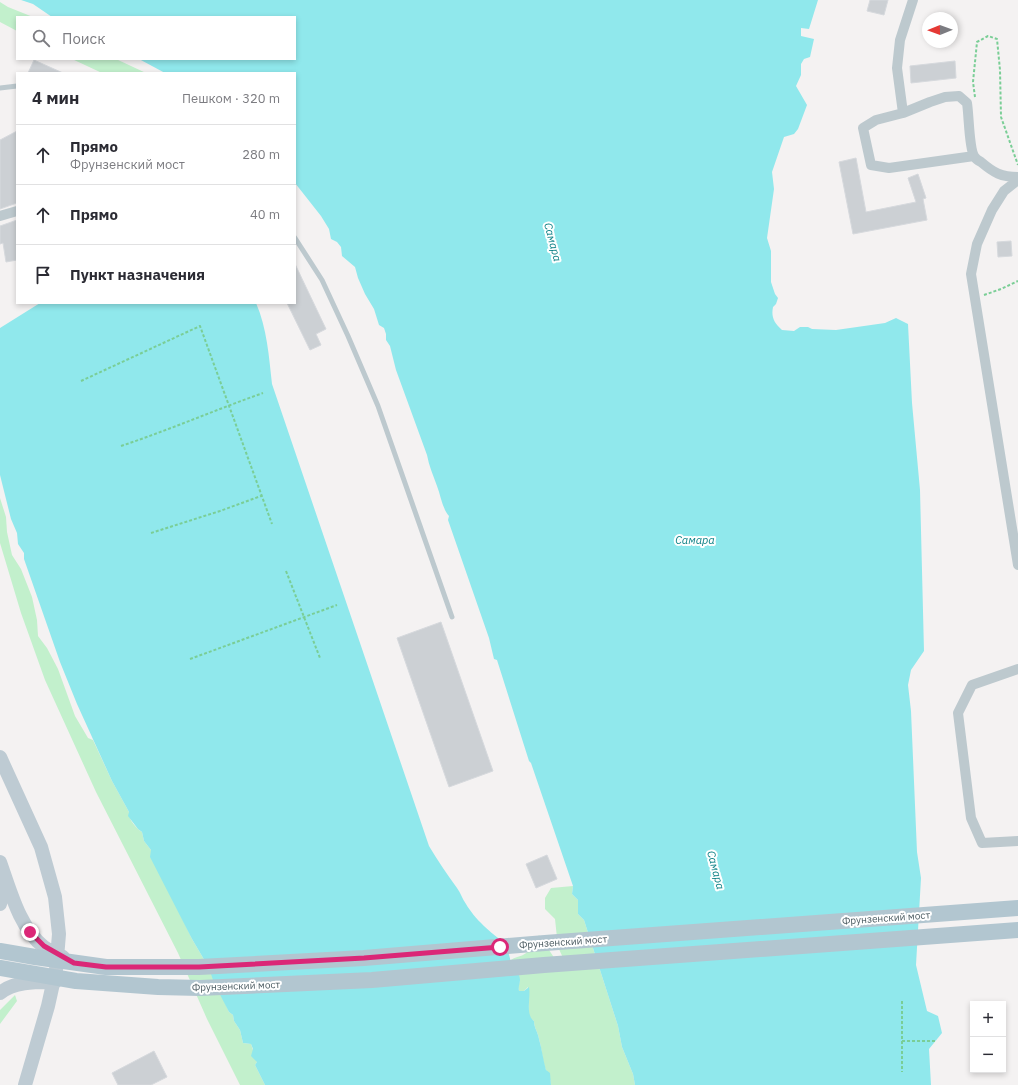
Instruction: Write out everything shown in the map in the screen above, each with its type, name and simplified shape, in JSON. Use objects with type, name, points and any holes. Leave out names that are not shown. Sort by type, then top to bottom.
[{"type":"main road","points":[[0,757],[41,847],[54,897],[59,934],[56,970],[48,1006],[25,1085]]},
{"type":"main road","points":[[0,904],[2,893],[1,864]]},
{"type":"main road","points":[[1,864],[25,924],[40,952]]},
{"type":"main road","name":"Фрунзенский мост","points":[[0,950],[40,952],[74,963],[106,967],[199,967],[364,958],[1018,908]]},
{"type":"main road","name":"Фрунзенский мост","points":[[0,968],[30,978],[150,987],[200,988],[372,980],[544,965],[1018,930]]},
{"type":"main road","points":[[0,993],[30,978]]},
{"type":"street","points":[[903,113],[898,68],[900,40],[913,0]]},
{"type":"street","points":[[974,156],[889,168],[871,165],[862,128],[876,120],[903,113],[945,97],[959,96],[967,103],[974,156],[997,174],[1009,177],[1018,177]]},
{"type":"street","points":[[1018,180],[1004,191],[992,210],[977,244],[971,274],[1018,565]]},
{"type":"street","points":[[0,216],[16,211]]},
{"type":"street","points":[[1018,669],[972,685],[958,713],[971,818],[982,843],[1018,841]]},
{"type":"lane","points":[[0,88],[16,86]]},
{"type":"lane","points":[[296,240],[322,280],[378,406],[452,616]]},
{"type":"path","points":[[975,97],[973,82],[977,42],[988,36],[997,39],[1000,70],[1001,116],[1018,165]]},
{"type":"path","points":[[974,298],[1001,289],[1018,281]]},
{"type":"path","points":[[81,381],[200,326],[272,524]]},
{"type":"path","points":[[121,446],[263,393]]},
{"type":"path","points":[[151,533],[261,496]]},
{"type":"path","points":[[286,571],[320,658]]},
{"type":"path","points":[[190,659],[337,605]]},
{"type":"path","points":[[902,1001],[902,1072]]},
{"type":"path","points":[[902,1041],[936,1041]]},
{"type":"green space","points":[[0,2],[8,7],[30,16],[16,16],[16,30],[0,22]]},
{"type":"green space","points":[[74,60],[118,60],[144,72],[100,72]]},
{"type":"green space","points":[[0,498],[6,517],[7,532],[12,555],[21,569],[32,597],[37,620],[38,636],[47,648],[58,669],[75,716],[88,738],[93,740],[112,781],[129,812],[131,820],[142,832],[144,841],[151,850],[192,939],[209,968],[229,1012],[233,1015],[234,1021],[240,1030],[243,1043],[251,1044],[257,1062],[255,1065],[265,1085],[240,1085],[207,1019],[178,953],[96,792],[45,680],[21,613],[0,543]]},
{"type":"green space","points":[[573,886],[572,894],[578,900],[578,914],[584,920],[618,1026],[622,1047],[633,1074],[635,1085],[551,1085],[534,1021],[529,1015],[528,987],[524,991],[519,991],[518,987],[520,981],[511,966],[511,960],[523,955],[531,949],[539,935],[557,962],[564,960],[558,947],[555,919],[545,909],[545,898],[551,888]]},
{"type":"green space","points":[[15,995],[17,1001],[0,1024],[0,1010]]},
{"type":"water","name":"Самара","points":[[21,0],[818,0],[809,29],[801,28],[801,36],[814,39],[810,57],[804,59],[801,64],[801,75],[796,86],[807,105],[798,129],[794,134],[784,137],[772,172],[774,189],[767,238],[771,251],[771,282],[778,298],[773,307],[772,314],[775,322],[782,330],[794,331],[800,327],[836,330],[885,323],[896,318],[908,324],[912,403],[920,490],[924,651],[911,670],[908,685],[911,711],[917,852],[921,878],[916,965],[927,1011],[938,1016],[942,1033],[929,1049],[931,1085],[635,1085],[633,1074],[622,1047],[618,1026],[584,920],[578,914],[578,900],[572,894],[573,886],[531,763],[529,761],[497,660],[494,659],[489,638],[448,520],[449,516],[443,506],[427,455],[396,370],[390,346],[386,340],[384,328],[379,325],[374,309],[365,294],[355,267],[342,256],[341,247],[337,242],[331,239],[329,229],[321,216],[296,184],[296,72],[163,72],[141,60],[296,60],[296,16],[51,16],[33,4]]},
{"type":"water","points":[[38,304],[256,304],[265,332],[272,384],[429,846],[474,915],[489,931],[506,943],[511,966],[520,978],[519,991],[524,991],[529,987],[530,1015],[534,1021],[538,1034],[546,1070],[550,1073],[551,1085],[265,1085],[255,1065],[257,1062],[251,1056],[253,1049],[251,1044],[243,1043],[240,1030],[234,1021],[233,1015],[229,1012],[214,983],[209,968],[192,939],[150,857],[151,850],[144,841],[142,832],[128,816],[129,812],[112,781],[77,704],[60,662],[24,559],[24,553],[18,544],[17,533],[11,519],[0,475],[0,328]]},
{"type":"building","points":[[870,0],[888,0],[884,15],[867,11]]},
{"type":"building","points":[[34,60],[61,72],[28,72]]},
{"type":"building","points":[[955,61],[956,78],[911,83],[910,66]]},
{"type":"building","points":[[16,132],[16,203],[0,209],[0,140]]},
{"type":"building","points":[[856,158],[866,212],[916,202],[908,178],[918,174],[926,198],[923,199],[927,220],[853,234],[839,162]]},
{"type":"building","points":[[16,220],[16,260],[6,262],[3,243],[0,244],[0,226]]},
{"type":"building","points":[[1011,241],[1012,256],[998,257],[997,242]]},
{"type":"building","points":[[296,266],[326,329],[316,334],[321,345],[310,350],[287,304],[296,304]]},
{"type":"building","points":[[441,622],[493,771],[449,787],[397,638]]},
{"type":"building","points":[[547,855],[557,879],[536,888],[526,864]]},
{"type":"building","points":[[154,1051],[167,1077],[151,1085],[118,1085],[112,1073]]},
{"type":"route","points":[[30,932],[44,946],[74,963],[106,967],[199,967],[364,958],[500,947]]}]
